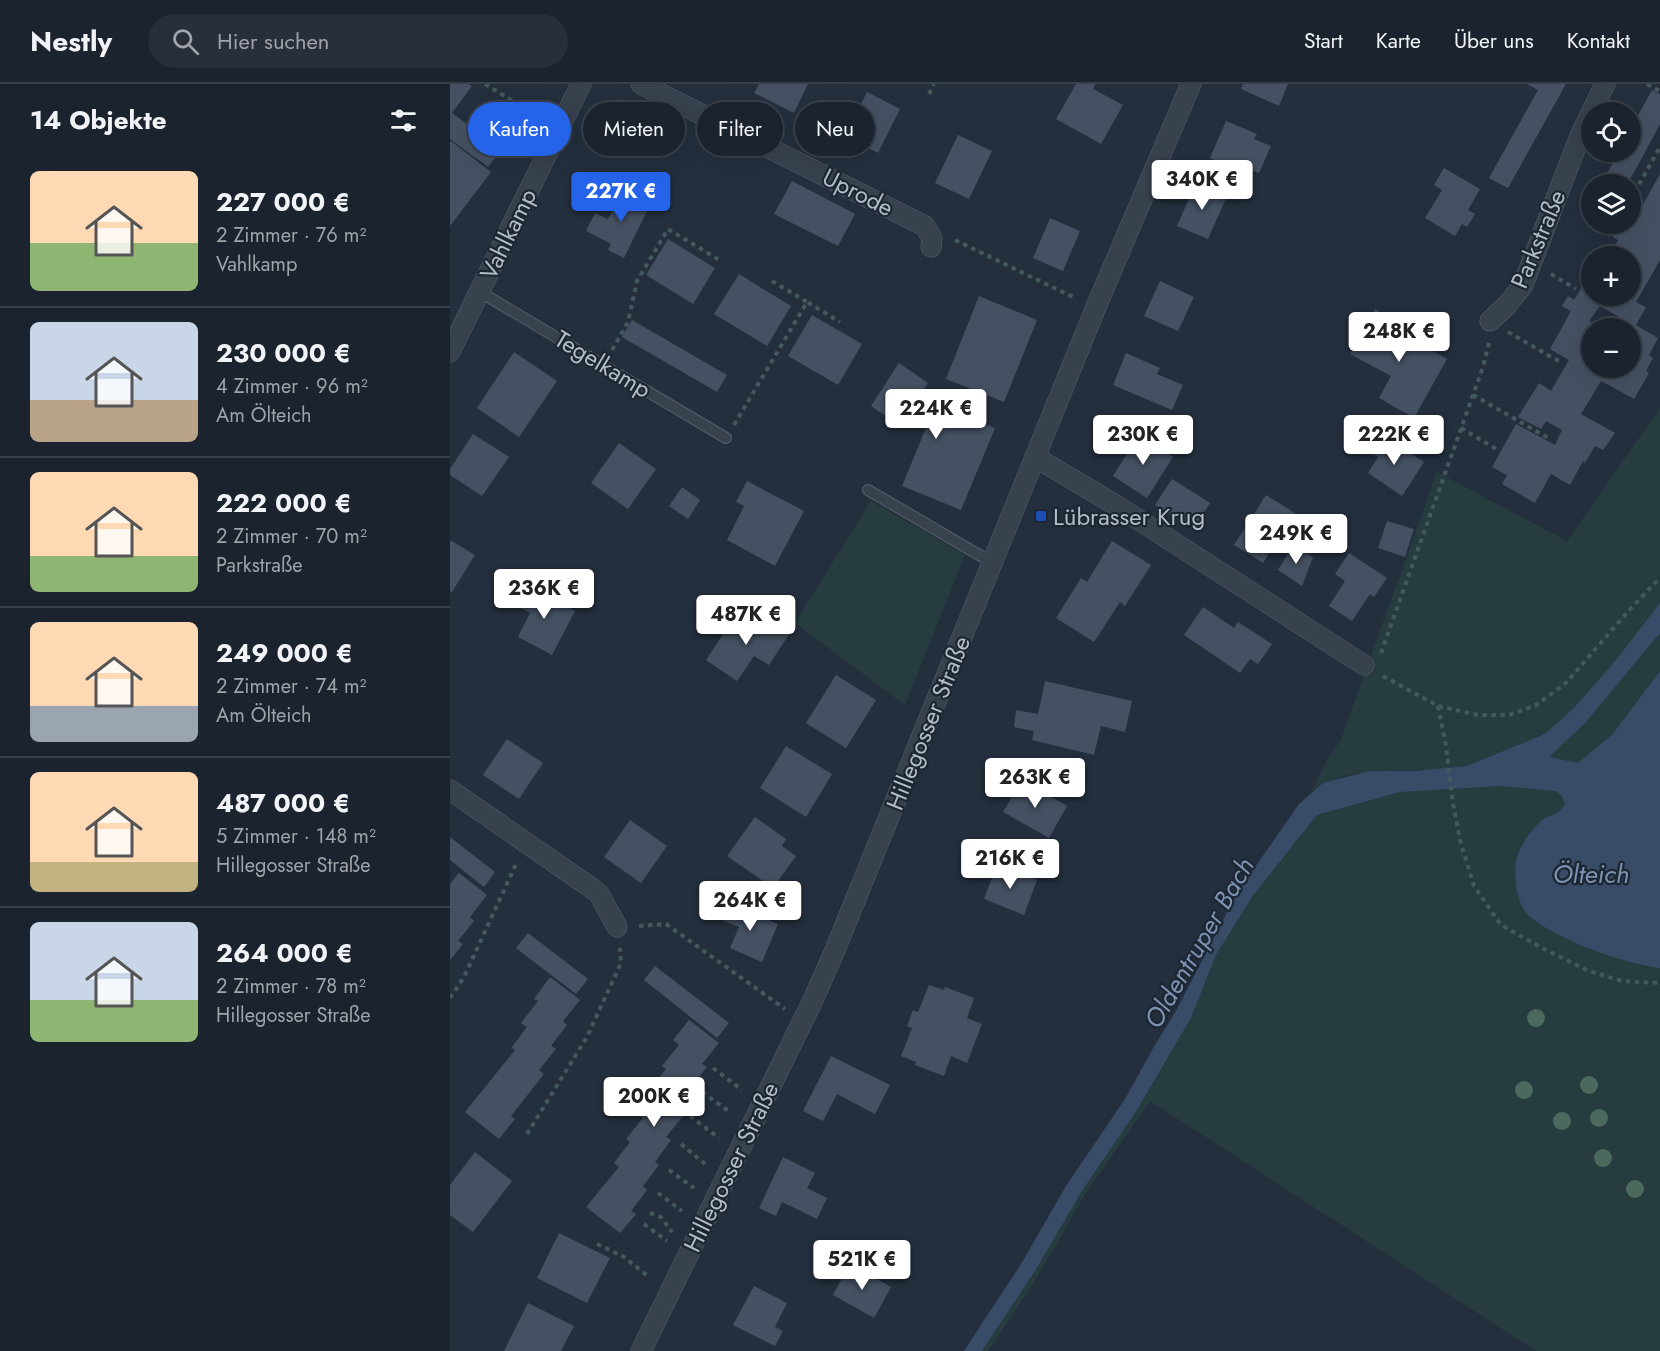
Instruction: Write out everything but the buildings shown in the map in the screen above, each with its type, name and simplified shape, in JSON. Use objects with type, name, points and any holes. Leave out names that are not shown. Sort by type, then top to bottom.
[{"type":"street","name":"Vahlkamp","points":[[571,104],[581,84]]},
{"type":"street","name":"Uprode","points":[[641,84],[925,226]]},
{"type":"street","name":"Hillegosser Straße","points":[[641,1351],[813,1000],[918,749],[1096,307],[1191,84]]},
{"type":"street","name":"Parkstraße","points":[[1490,321],[1523,285],[1580,136],[1605,84]]},
{"type":"street","name":"Vahlkamp","points":[[450,352],[546,156]]},
{"type":"street","points":[[925,226],[932,238],[931,247]]},
{"type":"street","points":[[1035,457],[1372,666]]},
{"type":"street","points":[[450,790],[593,889],[599,894],[618,927]]},
{"type":"lane","name":"Tegelkamp","points":[[480,292],[726,438]]},
{"type":"lane","points":[[868,490],[993,563]]},
{"type":"path","points":[[485,84],[515,102]]},
{"type":"path","points":[[929,94],[934,84]]},
{"type":"path","points":[[1647,84],[1660,91]]},
{"type":"path","points":[[1641,181],[1659,149]]},
{"type":"path","points":[[925,226],[1073,297]]},
{"type":"path","points":[[604,364],[628,321],[637,281],[668,229],[722,261]]},
{"type":"path","points":[[1532,263],[1576,289]]},
{"type":"path","points":[[772,281],[840,322]]},
{"type":"path","points":[[726,438],[807,302]]},
{"type":"path","points":[[1490,321],[1562,363]]},
{"type":"path","points":[[1490,321],[1487,353],[1473,395],[1372,666],[1437,706],[1478,715],[1509,715],[1536,705],[1566,683],[1660,578]]},
{"type":"path","points":[[1473,395],[1550,439]]},
{"type":"path","points":[[1461,428],[1498,450]]},
{"type":"path","points":[[1437,706],[1446,746],[1453,804],[1461,844],[1474,886],[1501,924],[1589,971],[1622,981],[1660,984]]},
{"type":"path","points":[[450,998],[464,977],[527,843]]},
{"type":"path","points":[[526,1134],[587,1037],[621,963],[618,927],[666,924],[782,1007]]},
{"type":"path","points":[[713,1068],[742,1090]]},
{"type":"path","points":[[702,1092],[730,1113]]},
{"type":"path","points":[[690,1116],[719,1138]]},
{"type":"path","points":[[681,1144],[705,1164]]},
{"type":"path","points":[[669,1170],[694,1188]]},
{"type":"path","points":[[658,1193],[682,1211]]},
{"type":"path","points":[[650,1213],[661,1217],[672,1232]]},
{"type":"path","points":[[644,1224],[667,1241]]},
{"type":"path","points":[[597,1244],[624,1257],[649,1277]]},
{"type":"green space","points":[[1660,408],[1660,1351],[1536,1351],[1150,1101],[1084,1196],[1038,1276],[988,1351],[982,1351],[1035,1271],[1082,1191],[1137,1110],[1191,1018],[1216,955],[1252,897],[1317,815],[1400,792],[1501,786],[1543,734],[1475,764],[1447,769],[1365,772],[1327,783],[1310,794],[1330,754],[1340,742],[1437,472],[1567,541]]},
{"type":"green space","points":[[871,501],[965,555],[905,705],[795,623]]},
{"type":"water","name":"Ölteich","points":[[1660,603],[1660,633],[1586,722],[1549,757],[1578,763],[1612,735],[1660,671],[1660,968],[1610,956],[1572,941],[1540,924],[1524,910],[1516,888],[1517,857],[1523,843],[1537,825],[1543,819],[1558,812],[1565,804],[1562,796],[1556,791],[1501,786],[1400,792],[1317,815],[1252,897],[1216,955],[1191,1018],[1137,1110],[1082,1191],[1035,1271],[982,1351],[964,1351],[1021,1264],[1066,1186],[1125,1099],[1177,1009],[1237,893],[1299,804],[1323,783],[1369,771],[1415,771],[1467,766],[1545,734],[1574,708],[1616,660]]},
{"type":"place","name":"Lübrasser Krug","points":[[1041,516]]},
{"type":"water label","name":"Oldentruper Bach","points":[[1199,943]]}]
